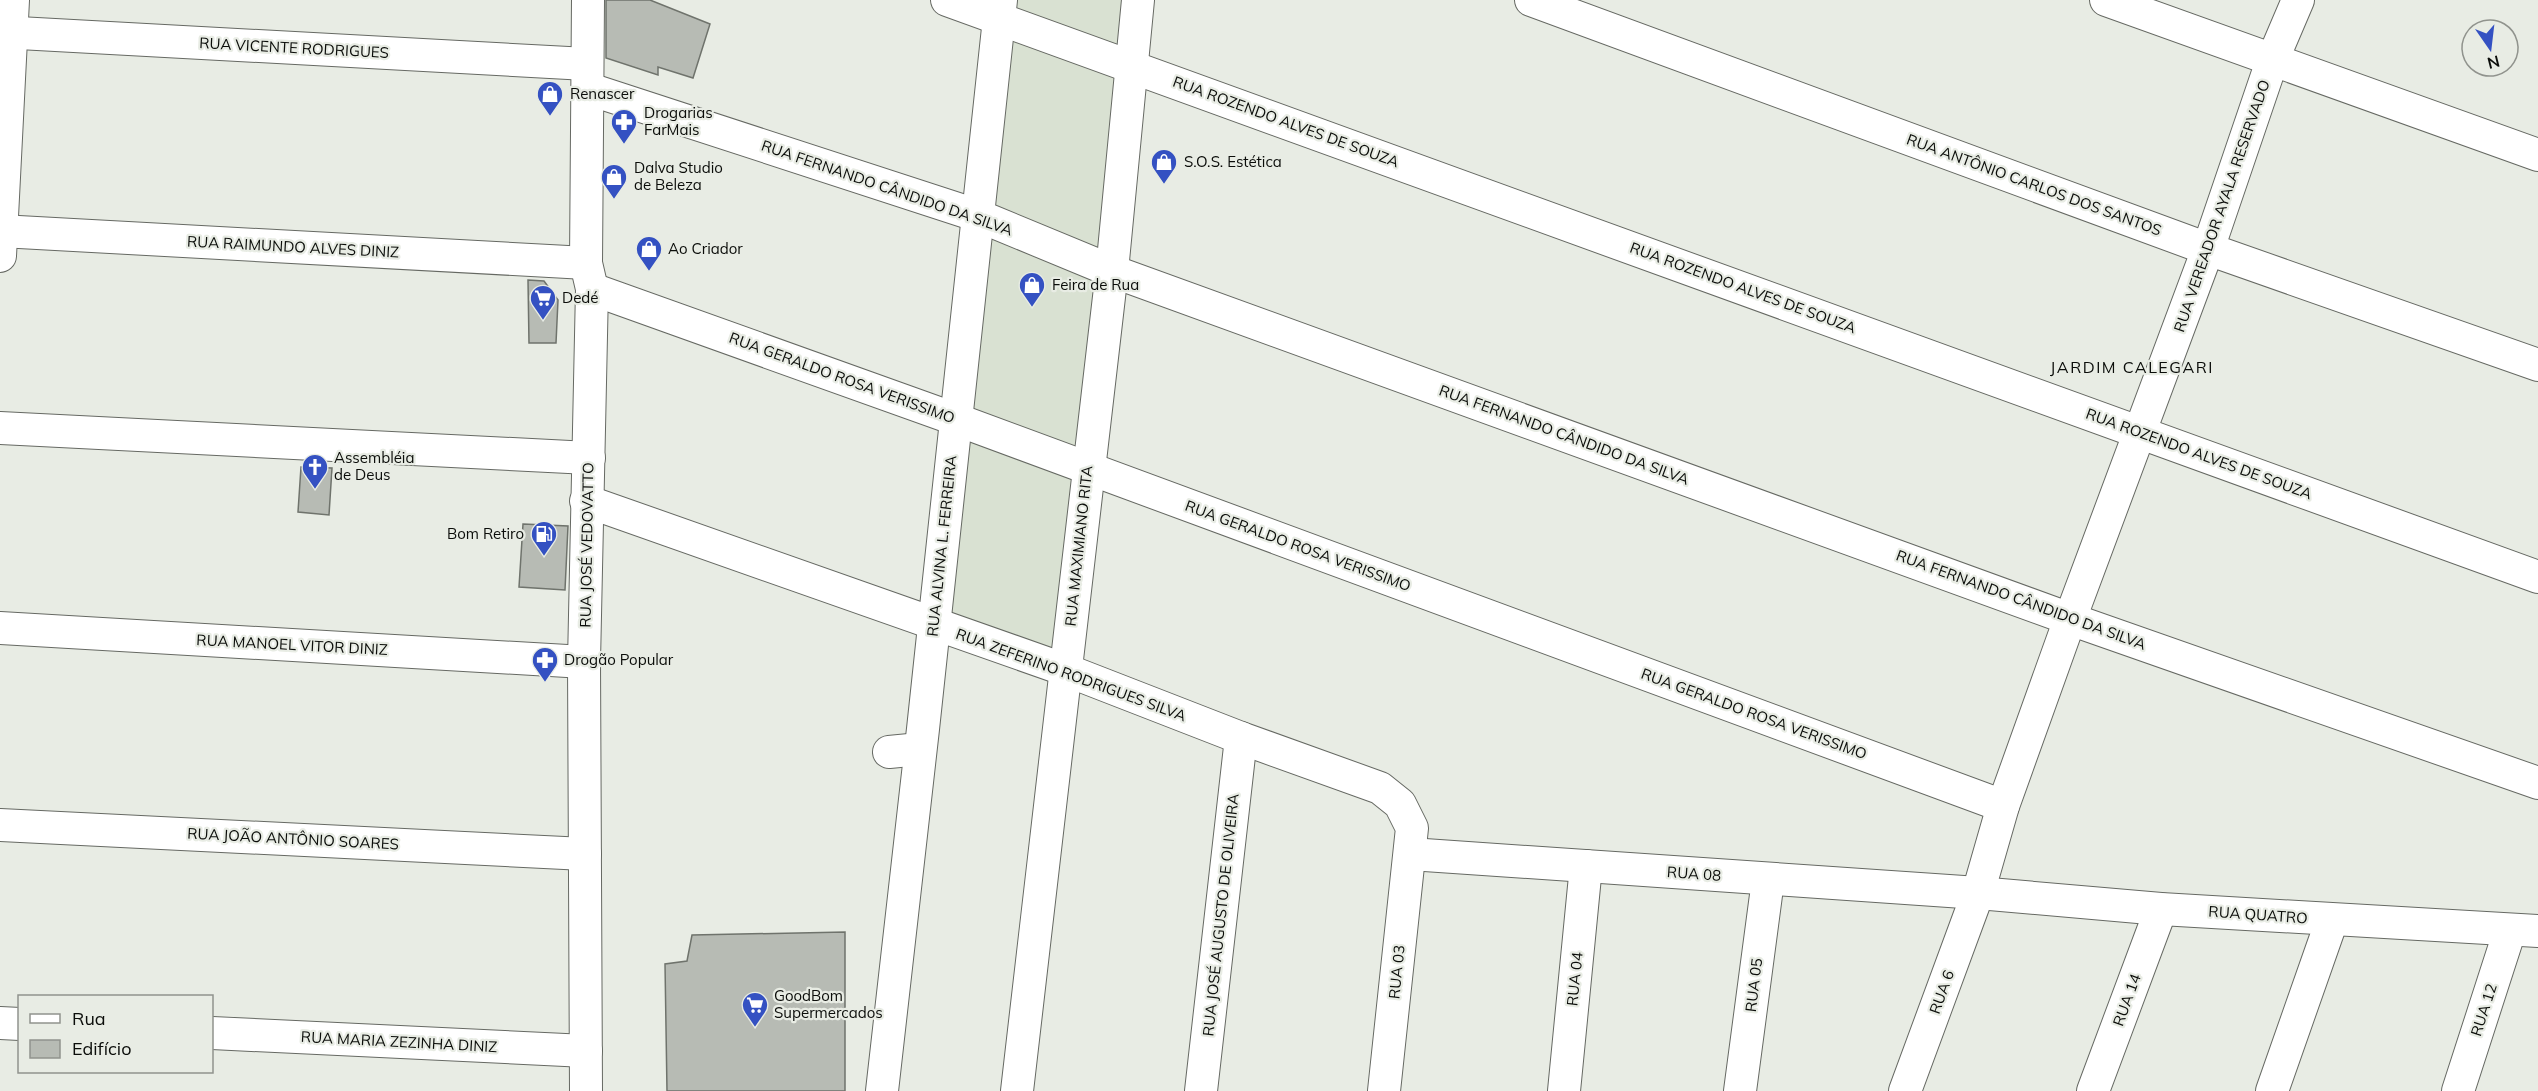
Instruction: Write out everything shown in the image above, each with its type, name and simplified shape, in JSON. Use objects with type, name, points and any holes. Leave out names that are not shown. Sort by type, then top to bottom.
[{"type":"street","points":[[1,240],[5,32],[13,0]]},
{"type":"street","name":"RUA JOSÉ VEDOVATTO","points":[[586,1091],[584,662],[586,501],[589,458],[588,0]]},
{"type":"street","name":"RUA ROZENDO ALVES DE SOUZA","points":[[947,0],[1000,9],[1130,65],[2538,577]]},
{"type":"street","name":"RUA MAXIMIANO RITA","points":[[1017,1091],[1112,271],[1138,0]]},
{"type":"street","name":"RUA ANTÔNIO CARLOS DOS SANTOS","points":[[1531,0],[2208,249],[2538,365]]},
{"type":"street","points":[[2106,0],[2538,155]]},
{"type":"street","name":"RUA VEREADOR AYALA RESERVADO","points":[[1978,893],[2003,806],[2070,619],[2208,249],[2272,61],[2298,0]]},
{"type":"street","name":"RUA ALVINA L. FERREIRA","points":[[882,1091],[1000,9]]},
{"type":"street","name":"RUA VICENTE RODRIGUES","points":[[5,32],[588,76]]},
{"type":"street","name":"RUA FERNANDO CÂNDIDO DA SILVA","points":[[588,76],[979,216],[1112,271],[2070,619],[2538,783]]},
{"type":"street","name":"RUA RAIMUNDO ALVES DINIZ","points":[[1,240],[589,276]]},
{"type":"street","name":"RUA GERALDO ROSA VERISSIMO","points":[[589,276],[955,419],[2003,806]]},
{"type":"street","points":[[0,428],[589,458]]},
{"type":"street","name":"RUA ZEFERINO RODRIGUES SILVA","points":[[586,501],[1066,670],[1241,738],[1380,788],[1400,804],[1412,828],[1410,854]]},
{"type":"street","name":"RUA MANOEL VITOR DINIZ","points":[[0,628],[584,662]]},
{"type":"street","name":"RUA JOSÉ AUGUSTO DE OLIVEIRA","points":[[1201,1091],[1241,738]]},
{"type":"street","points":[[889,753],[920,749]]},
{"type":"street","name":"RUA JOÃO ANTÔNIO SOARES","points":[[0,825],[585,854]]},
{"type":"street","name":"RUA 08","points":[[1410,854],[1978,893]]},
{"type":"street","name":"RUA 03","points":[[1384,1091],[1410,854]]},
{"type":"street","name":"RUA 04","points":[[1563,1091],[1586,866]]},
{"type":"street","name":"RUA 05","points":[[1740,1091],[1768,880]]},
{"type":"street","name":"RUA QUATRO","points":[[1978,893],[2160,909],[2524,931]]},
{"type":"street","name":"RUA 6","points":[[1905,1091],[1978,893]]},
{"type":"street","name":"RUA 14","points":[[2093,1091],[2160,909]]},
{"type":"street","points":[[2272,1091],[2332,920]]},
{"type":"street","name":"RUA 12","points":[[2458,1091],[2524,931]]},
{"type":"street","points":[[0,1023],[18,1024]]},
{"type":"street","name":"RUA MARIA ZEZINHA DINIZ","points":[[213,1033],[586,1052]]},
{"type":"shaded area","name":"Feira de Rua","points":[[1008,0],[1127,0],[1054,657],[935,617]]},
{"type":"building","points":[[606,0],[650,0],[710,24],[693,78],[658,67],[658,75],[606,58]]},
{"type":"building","name":"Dedé","points":[[528,280],[544,281],[558,300],[556,343],[529,343]]},
{"type":"building","name":"Assembléia de Deus","points":[[301,467],[332,468],[329,515],[298,512]]},
{"type":"building","name":"Bom Retiro","points":[[523,524],[568,526],[565,590],[519,587]]},
{"type":"building","name":"GoodBom Supermercados","points":[[845,932],[845,1091],[667,1091],[665,964],[687,961],[692,935]]},
{"type":"place","name":"Renascer","points":[[550,117]]},
{"type":"place","name":"Drogarias FarMais","points":[[624,145]]},
{"type":"place","name":"S.O.S. Estética","points":[[1164,185]]},
{"type":"place","name":"Dalva Studio de Beleza","points":[[614,200]]},
{"type":"place","name":"Ao Criador","points":[[649,272]]},
{"type":"place","name":"Feira de Rua","points":[[1032,308]]},
{"type":"place","name":"Dedé","points":[[543,321]]},
{"type":"place","name":"Assembléia de Deus","points":[[315,490]]},
{"type":"place","name":"Bom Retiro","points":[[544,557]]},
{"type":"place","name":"Drogão Popular","points":[[545,683]]},
{"type":"place","name":"GoodBom Supermercados","points":[[755,1028]]},
{"type":"district","name":"JARDIM CALEGARI","points":[[2132,367]]}]
